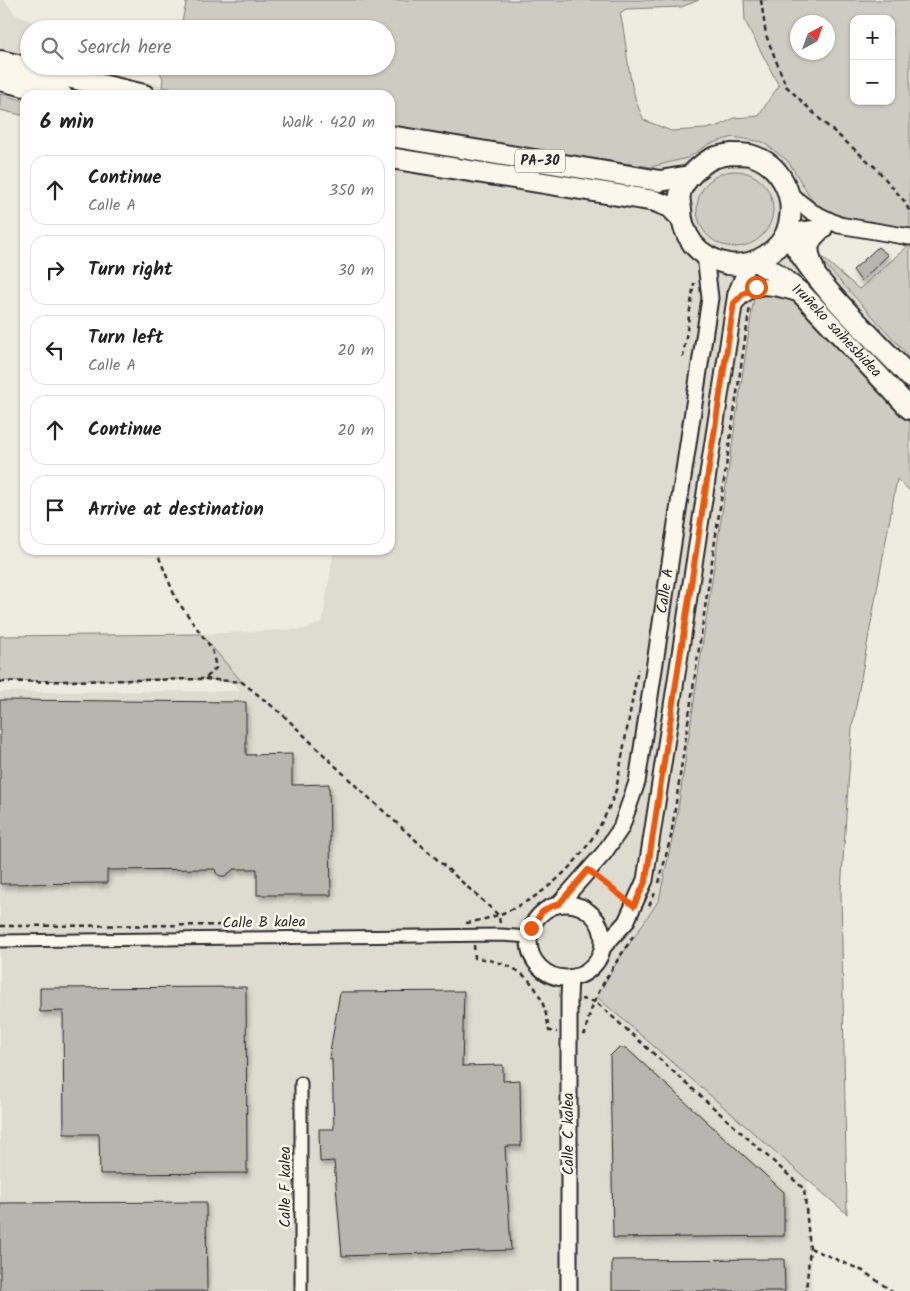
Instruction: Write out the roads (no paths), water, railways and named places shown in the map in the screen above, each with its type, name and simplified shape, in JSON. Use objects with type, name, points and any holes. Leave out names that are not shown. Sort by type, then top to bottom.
[{"type":"highway","points":[[0,61],[20,66]]},
{"type":"highway","points":[[59,75],[123,90]]},
{"type":"highway","points":[[0,80],[41,90]]},
{"type":"highway","name":"PA-30","points":[[395,137],[660,180],[690,176]]},
{"type":"highway","name":"PA-30","points":[[752,262],[734,264],[719,262],[705,255],[694,245],[686,232],[681,218],[680,193],[690,176],[713,158],[731,154],[750,155],[768,164],[781,177],[789,194],[790,223],[787,232]]},
{"type":"highway","name":"PA-30","points":[[395,159],[655,201],[670,207],[681,218]]},
{"type":"highway","name":"Iruñeko saihesbidea","points":[[817,278],[809,256],[808,246],[813,236],[830,226]]},
{"type":"highway","points":[[752,262],[768,254],[779,244],[787,232]]},
{"type":"highway","name":"Iruñeko saihesbidea","points":[[787,232],[797,251],[817,278],[910,377]]},
{"type":"highway","name":"Iruñeko saihesbidea","points":[[752,262],[777,274],[802,294],[910,409]]},
{"type":"street","points":[[789,194],[830,226]]},
{"type":"street","points":[[787,232],[830,226],[910,237]]},
{"type":"street","name":"Calle A","points":[[559,904],[604,853],[621,828],[637,782],[710,298],[705,255]]},
{"type":"street","name":"Calle A","points":[[603,947],[626,922],[646,880],[734,303],[736,293],[752,262]]},
{"type":"street","points":[[734,303],[743,294],[756,287],[781,288],[802,294]]},
{"type":"street","points":[[559,904],[579,906],[588,911],[596,918],[601,927],[603,937],[603,947],[597,962],[586,973],[570,978],[561,978],[543,970],[532,955],[529,937],[536,919],[542,912],[559,904]]},
{"type":"street","name":"Calle B kalea","points":[[0,941],[473,935],[529,937]]},
{"type":"street","name":"Calle C kalea","points":[[569,1291],[570,978]]},
{"type":"street","name":"Calle F kalea","points":[[301,1083],[301,1291]]}]
